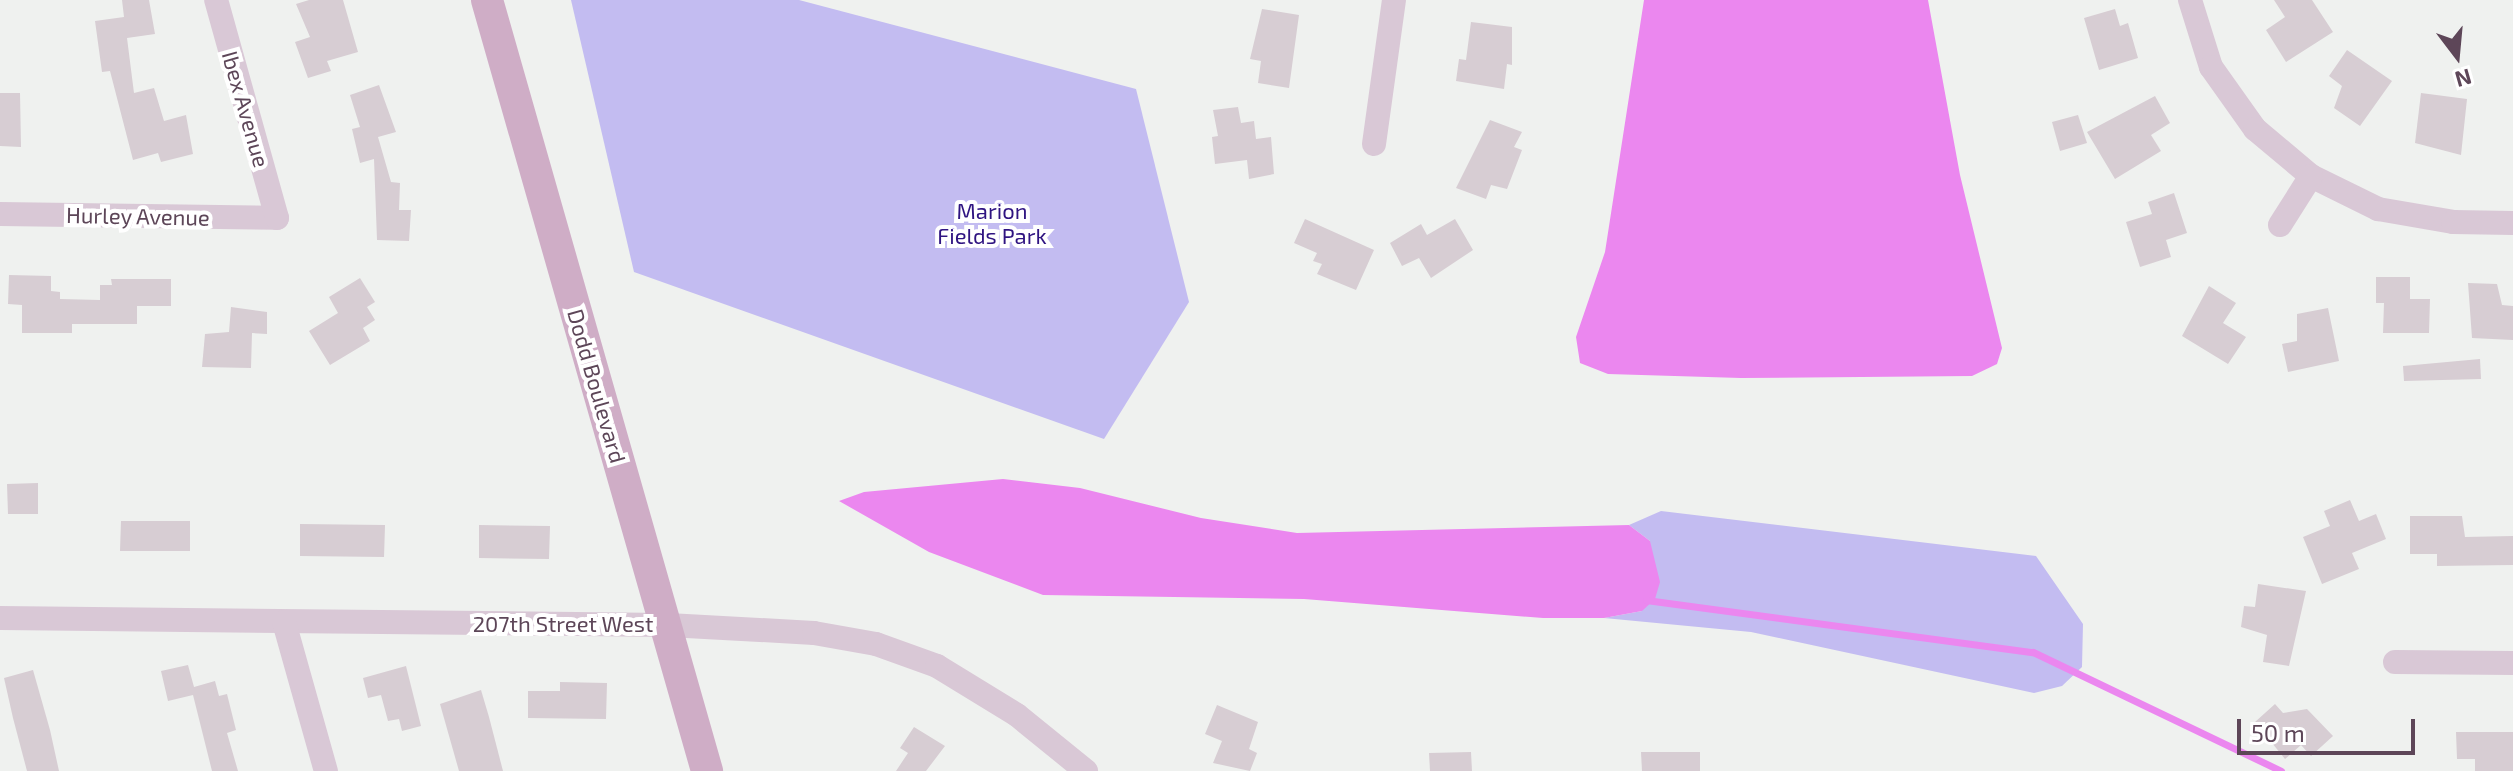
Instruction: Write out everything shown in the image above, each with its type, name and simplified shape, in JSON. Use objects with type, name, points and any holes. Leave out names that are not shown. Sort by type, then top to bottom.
[{"type":"main road","name":"Dodd Boulevard","points":[[487,0],[668,625],[707,771]]},
{"type":"street","name":"Ibex Avenue","points":[[216,0],[277,218]]},
{"type":"street","points":[[1374,144],[1394,0]]},
{"type":"street","points":[[2190,0],[2211,67],[2255,129],[2311,176],[2378,209],[2453,222],[2513,223]]},
{"type":"street","points":[[2280,225],[2311,176]]},
{"type":"street","name":"Hurley Avenue","points":[[0,214],[277,218]]},
{"type":"street","name":"207th Street West","points":[[0,618],[668,625],[814,633],[908,654],[992,698],[1086,771]]},
{"type":"street","points":[[284,622],[326,771]]},
{"type":"street","points":[[2395,662],[2513,663]]},
{"type":"green space","name":"Marion Fields Park","points":[[571,0],[799,0],[1136,89],[1189,302],[1104,439],[634,272]]},
{"type":"green space","points":[[1661,511],[2036,556],[2083,624],[2082,667],[2062,686],[2034,693],[1751,632],[1604,618],[1642,611],[1650,541],[1629,525]]},
{"type":"shaded area","points":[[1644,0],[1928,0],[1960,175],[2002,348],[1997,364],[1972,376],[1741,378],[1608,374],[1580,363],[1576,337],[1605,252]]},
{"type":"shaded area","points":[[1003,479],[1080,488],[1201,518],[1297,533],[1629,525],[1650,541],[1660,582],[1655,599],[1642,611],[1604,618],[1543,618],[1304,599],[1043,595],[929,552],[839,501],[864,492]]},
{"type":"building","points":[[122,0],[149,0],[155,34],[127,38],[134,93],[154,88],[164,121],[186,115],[193,154],[161,162],[158,153],[133,160],[110,71],[102,72],[95,21],[124,17]]},
{"type":"building","points":[[309,0],[343,0],[358,52],[327,61],[331,71],[308,78],[295,42],[310,37],[296,4]]},
{"type":"building","points":[[2274,0],[2312,0],[2333,32],[2286,62],[2266,30],[2285,17]]},
{"type":"building","points":[[1262,9],[1299,15],[1289,88],[1258,83],[1261,61],[1250,59]]},
{"type":"building","points":[[2115,9],[2120,26],[2128,23],[2138,58],[2099,70],[2084,18]]},
{"type":"building","points":[[1471,22],[1512,27],[1512,65],[1507,64],[1504,89],[1456,81],[1459,59],[1466,60]]},
{"type":"building","points":[[2347,50],[2392,81],[2360,126],[2334,108],[2342,86],[2329,76]]},
{"type":"building","points":[[379,85],[396,132],[378,137],[391,182],[400,183],[399,210],[411,210],[409,241],[377,240],[374,159],[360,163],[352,129],[360,127],[350,95]]},
{"type":"building","points":[[0,93],[20,93],[21,147],[0,146]]},
{"type":"building","points":[[2421,93],[2467,99],[2461,155],[2415,143]]},
{"type":"building","points":[[2155,96],[2170,123],[2151,135],[2161,151],[2115,179],[2087,132]]},
{"type":"building","points":[[1238,107],[1241,123],[1254,121],[1256,139],[1271,137],[1274,174],[1249,179],[1247,160],[1215,164],[1212,137],[1218,136],[1213,110]]},
{"type":"building","points":[[2078,115],[2087,143],[2060,151],[2052,122]]},
{"type":"building","points":[[1490,120],[1522,132],[1514,147],[1522,150],[1507,189],[1491,185],[1486,199],[1456,188]]},
{"type":"building","points":[[2174,193],[2187,233],[2166,240],[2171,257],[2140,267],[2126,222],[2152,214],[2148,202]]},
{"type":"building","points":[[1305,219],[1374,250],[1356,290],[1317,274],[1322,264],[1313,261],[1317,253],[1294,243]]},
{"type":"building","points":[[1455,219],[1473,250],[1431,278],[1419,258],[1402,266],[1390,243],[1421,224],[1427,235]]},
{"type":"building","points":[[9,275],[51,276],[51,291],[60,292],[60,299],[100,300],[100,285],[112,285],[111,279],[171,279],[171,306],[137,306],[137,324],[72,324],[72,333],[22,333],[22,305],[8,304]]},
{"type":"building","points":[[2376,277],[2410,277],[2410,299],[2430,299],[2429,333],[2383,333],[2384,303],[2376,303]]},
{"type":"building","points":[[360,278],[375,302],[367,307],[375,320],[363,328],[370,341],[330,365],[309,331],[338,313],[329,297]]},
{"type":"building","points":[[2468,283],[2497,284],[2502,305],[2513,306],[2513,340],[2472,338]]},
{"type":"building","points":[[2209,286],[2236,303],[2223,323],[2246,337],[2228,364],[2182,336]]},
{"type":"building","points":[[231,307],[267,312],[267,334],[252,333],[251,368],[202,367],[205,334],[229,332]]},
{"type":"building","points":[[2328,308],[2339,361],[2288,372],[2282,344],[2297,341],[2297,314]]},
{"type":"building","points":[[2480,359],[2481,379],[2404,381],[2403,366]]},
{"type":"building","points":[[38,483],[38,514],[8,514],[7,484]]},
{"type":"building","points":[[2350,500],[2359,521],[2376,514],[2386,539],[2352,553],[2359,569],[2322,584],[2303,537],[2330,526],[2324,511]]},
{"type":"building","points":[[2410,516],[2462,516],[2465,537],[2513,536],[2513,565],[2437,566],[2437,554],[2410,554]]},
{"type":"building","points":[[121,521],[190,521],[190,551],[120,551]]},
{"type":"building","points":[[300,524],[385,525],[384,557],[300,556]]},
{"type":"building","points":[[479,525],[550,526],[549,559],[479,558]]},
{"type":"building","points":[[2258,584],[2306,591],[2289,666],[2263,662],[2267,635],[2241,627],[2244,606],[2255,607]]},
{"type":"building","points":[[188,665],[194,687],[215,681],[219,696],[227,694],[236,730],[227,733],[238,771],[212,771],[193,695],[168,701],[161,671]]},
{"type":"building","points":[[406,666],[421,726],[402,731],[399,719],[388,721],[381,695],[368,698],[363,678]]},
{"type":"building","points":[[33,670],[59,771],[27,771],[13,718],[4,678]]},
{"type":"building","points":[[560,682],[607,683],[606,719],[528,718],[528,691],[560,691]]},
{"type":"building","points":[[481,690],[503,771],[459,771],[440,704]]},
{"type":"building","points":[[2275,704],[2283,713],[2307,709],[2333,736],[2311,756],[2301,745],[2285,759],[2255,722]]},
{"type":"building","points":[[1217,705],[1258,722],[1249,749],[1257,753],[1250,771],[1213,763],[1222,741],[1205,734]]},
{"type":"building","points":[[914,727],[945,746],[926,771],[896,771],[908,753],[900,748]]},
{"type":"building","points":[[2456,732],[2513,732],[2513,771],[2475,771],[2475,759],[2457,759]]},
{"type":"building","points":[[1471,752],[1472,771],[1430,771],[1429,753]]},
{"type":"building","points":[[1641,752],[1700,752],[1700,771],[1642,771]]},
{"type":"waterway","points":[[1646,600],[2033,652],[2281,771]]}]
